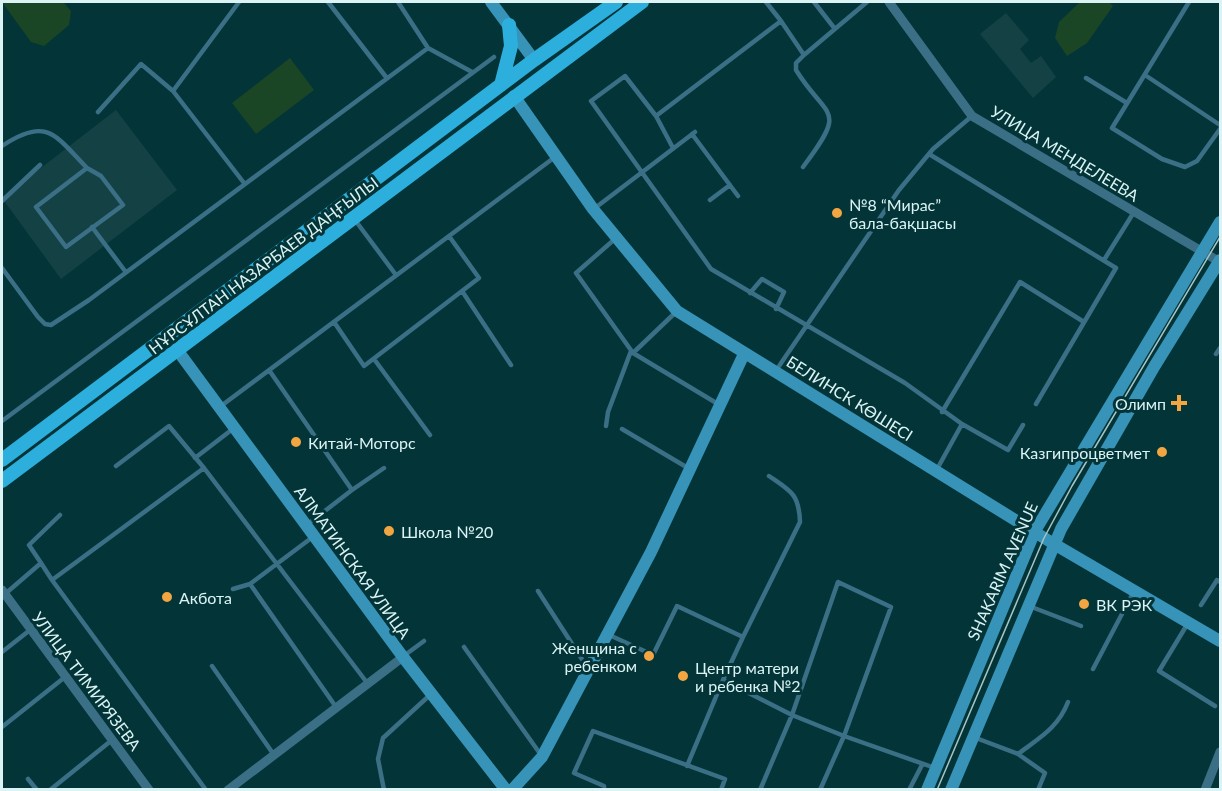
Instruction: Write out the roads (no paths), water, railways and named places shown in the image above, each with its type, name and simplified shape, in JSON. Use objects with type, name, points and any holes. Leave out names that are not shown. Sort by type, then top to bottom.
[{"type":"main road","points":[[491,2],[543,74]]},
{"type":"main road","name":"НҰРСҰЛТАН НАЗАРБАЕВ ДАҢҒЫЛЫ","points":[[2,460],[534,60],[616,2]]},
{"type":"main road","name":"НҰРСҰЛТАН НАЗАРБАЕВ ДАҢҒЫЛЫ","points":[[2,481],[642,2]]},
{"type":"main road","points":[[508,25],[511,46],[502,84],[514,96]]},
{"type":"main road","name":"БЕЛИНСК КӨШЕСІ","points":[[514,96],[593,209],[677,311],[1054,544],[1221,641]]},
{"type":"main road","name":"SHAKARIM AVENUE","points":[[927,789],[1035,531],[1221,222]]},
{"type":"main road","points":[[951,789],[1054,544],[1109,444],[1220,261]]},
{"type":"main road","points":[[166,336],[178,351]]},
{"type":"main road","name":"АЛМАТИНСКАЯ УЛИЦА","points":[[178,351],[403,657],[506,789]]},
{"type":"main road","points":[[512,789],[542,758],[589,670],[651,552],[744,354]]},
{"type":"street","name":"УЛИЦА МЕНДЕЛЕЕВА","points":[[889,2],[972,116],[1220,261]]},
{"type":"street","name":"УЛИЦА ТИМИРЯЗЕВА","points":[[3,592],[149,789]]},
{"type":"street","points":[[228,789],[403,657]]},
{"type":"street","points":[[1205,789],[1221,752]]},
{"type":"lane","points":[[173,91],[239,2]]},
{"type":"lane","points":[[327,2],[386,77]]},
{"type":"lane","points":[[398,2],[428,48],[472,72]]},
{"type":"lane","points":[[766,2],[804,56]]},
{"type":"lane","points":[[814,2],[835,29]]},
{"type":"lane","points":[[803,167],[825,136],[829,110],[796,70],[796,63],[867,2]]},
{"type":"lane","points":[[1145,75],[1221,127],[1197,161],[1185,168],[1162,159],[1112,128],[1189,2]]},
{"type":"lane","points":[[656,117],[781,21]]},
{"type":"lane","points":[[2,268],[38,317],[45,324],[51,325],[428,48]]},
{"type":"lane","points":[[2,421],[494,57]]},
{"type":"lane","points":[[98,112],[141,64],[173,91],[244,183]]},
{"type":"lane","points":[[673,148],[656,117],[625,76],[591,101],[711,269],[806,327],[906,383],[942,412],[1008,450],[1023,425]]},
{"type":"lane","points":[[1086,78],[1128,103]]},
{"type":"lane","points":[[775,372],[899,190],[929,154],[972,116]]},
{"type":"lane","points":[[2,146],[37,130],[45,130],[57,137],[87,168],[101,176],[123,205],[66,247],[36,207],[87,168]]},
{"type":"lane","points":[[593,209],[693,133],[738,196]]},
{"type":"lane","points":[[929,154],[1116,268],[1036,404]]},
{"type":"lane","points":[[219,407],[555,157]]},
{"type":"lane","points":[[2,201],[40,165]]},
{"type":"lane","points":[[710,200],[730,185]]},
{"type":"lane","points":[[1104,260],[1134,211]]},
{"type":"lane","points":[[353,218],[396,275]]},
{"type":"lane","points":[[92,227],[125,271]]},
{"type":"lane","points":[[334,322],[364,366],[374,359],[479,278],[449,236]]},
{"type":"lane","points":[[616,238],[576,273],[632,352],[720,405]]},
{"type":"lane","points":[[750,293],[762,279],[784,292],[776,309]]},
{"type":"lane","points":[[942,412],[1020,282],[1084,322]]},
{"type":"lane","points":[[462,291],[511,365]]},
{"type":"lane","points":[[606,426],[608,412],[632,352],[677,311]]},
{"type":"lane","points":[[1216,354],[1221,348]]},
{"type":"lane","points":[[374,359],[430,435]]},
{"type":"lane","points":[[269,370],[352,490]]},
{"type":"lane","points":[[936,471],[962,424]]},
{"type":"lane","points":[[116,466],[169,426],[204,468],[368,684]]},
{"type":"lane","points":[[195,458],[234,428]]},
{"type":"lane","points":[[622,429],[690,470]]},
{"type":"lane","points":[[52,580],[204,468]]},
{"type":"lane","points":[[233,589],[250,584],[277,564],[352,490],[384,468]]},
{"type":"lane","points":[[687,766],[723,680],[800,522],[799,503],[786,488],[769,476]]},
{"type":"lane","points":[[60,515],[29,544],[52,580],[206,789]]},
{"type":"lane","points":[[3,592],[41,563]]},
{"type":"lane","points":[[1201,605],[1217,580],[1221,582]]},
{"type":"lane","points":[[760,789],[792,715],[838,582],[891,607],[844,736],[820,789]]},
{"type":"lane","points":[[250,584],[336,708]]},
{"type":"lane","points":[[538,591],[589,670]]},
{"type":"lane","points":[[1093,669],[1134,591]]},
{"type":"lane","points":[[607,634],[653,656],[677,606],[743,637]]},
{"type":"lane","points":[[1029,606],[1081,626]]},
{"type":"lane","points":[[1188,622],[1159,671],[1215,706]]},
{"type":"lane","points":[[2,652],[30,630]]},
{"type":"lane","points":[[403,657],[424,641]]},
{"type":"lane","points":[[464,647],[542,758]]},
{"type":"lane","points":[[212,666],[274,755]]},
{"type":"lane","points":[[2,727],[65,677]]},
{"type":"lane","points":[[723,680],[792,715],[922,765],[936,768]]},
{"type":"lane","points":[[384,789],[378,759],[383,738],[431,694]]},
{"type":"lane","points":[[1018,754],[1052,730],[1062,717],[1068,702]]},
{"type":"lane","points":[[604,789],[604,786],[574,773],[593,731],[726,779],[721,789]]},
{"type":"lane","points":[[973,736],[1018,754],[1045,773],[1038,789]]},
{"type":"lane","points":[[50,789],[112,740]]},
{"type":"lane","points":[[909,789],[922,765]]},
{"type":"lane","points":[[28,779],[37,789]]},
{"type":"tram line","points":[[937,790],[1044,538],[1072,486],[1220,237]]},
{"type":"place","name":"№8 “Мирас” бала-бақшасы","points":[[837,213]]},
{"type":"place","name":"Олимп","points":[[1179,403]]},
{"type":"place","name":"Китай-Моторс","points":[[296,442]]},
{"type":"place","name":"Казгипроцветмет","points":[[1162,452]]},
{"type":"place","name":"Школа №20","points":[[389,531]]},
{"type":"place","name":"Акбота","points":[[167,597]]},
{"type":"place","name":"ВК РЭК","points":[[1084,604]]},
{"type":"place","name":"Женщина с ребенком","points":[[649,656]]},
{"type":"place","name":"Центр матери и ребенка №2","points":[[683,676]]}]
